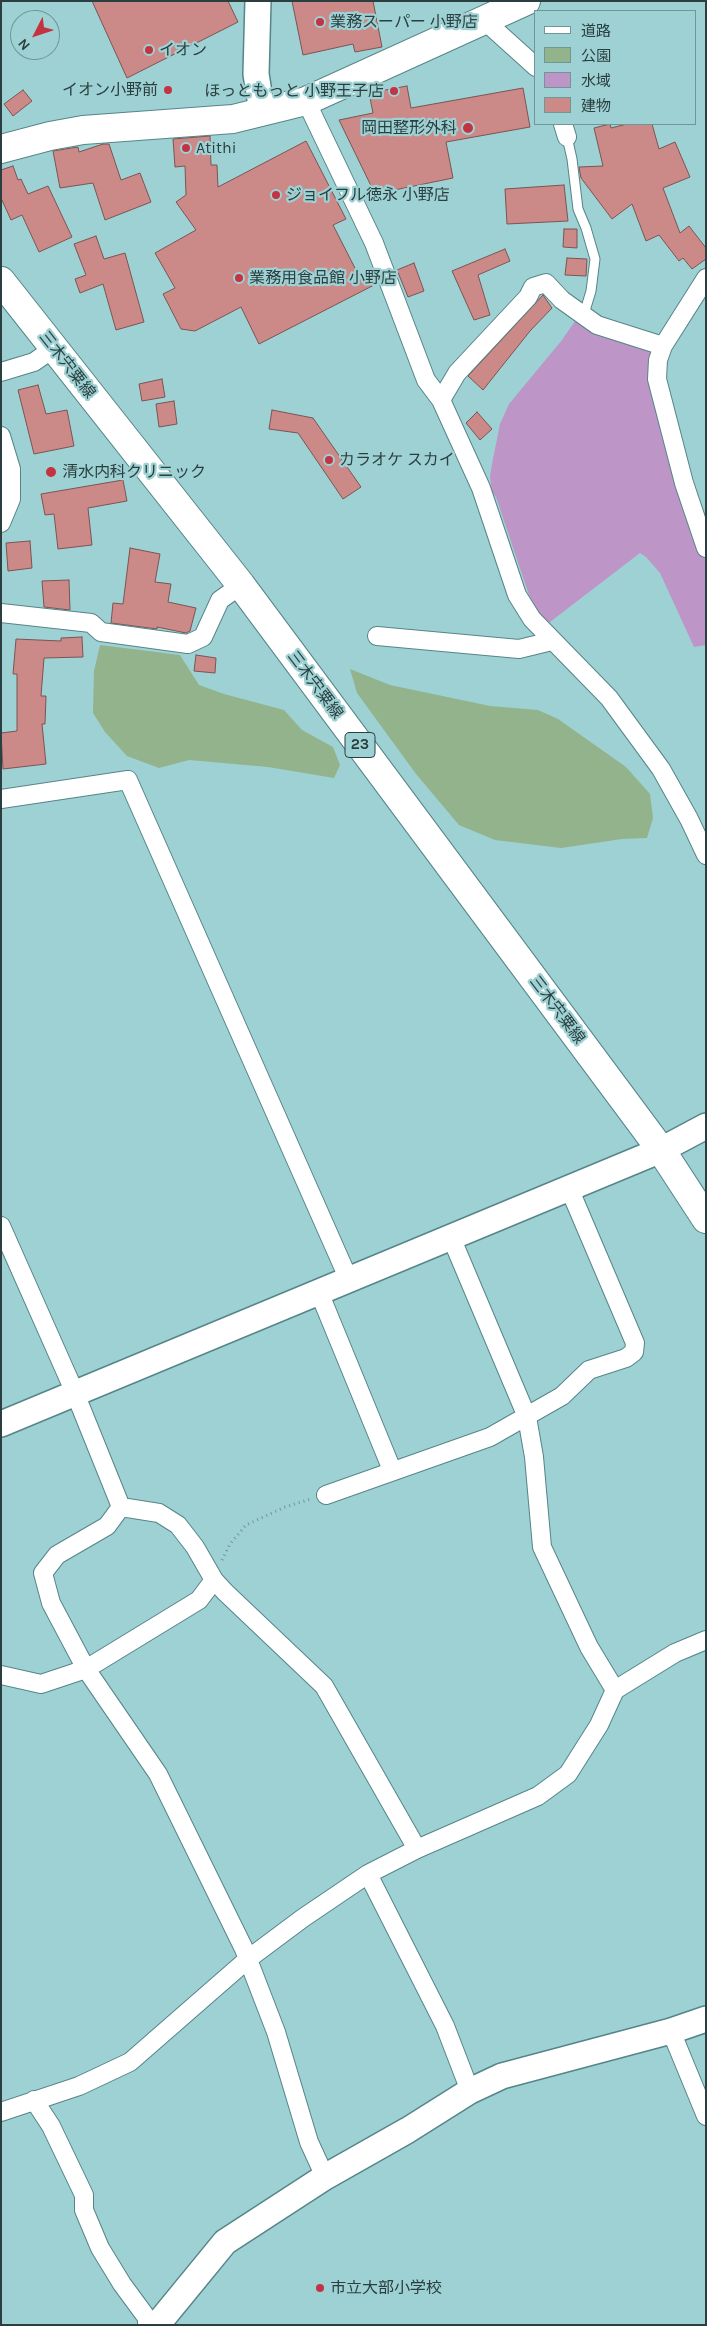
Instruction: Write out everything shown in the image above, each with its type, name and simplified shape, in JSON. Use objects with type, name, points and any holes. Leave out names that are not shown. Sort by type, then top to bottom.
[{"type":"main road","points":[[1,149],[50,136],[83,130],[209,121],[262,112],[306,101],[526,1]]},
{"type":"main road","name":"三木宍粟線","points":[[1,280],[241,585],[661,1150],[706,1219]]},
{"type":"street","points":[[258,1],[256,74],[262,112]]},
{"type":"street","points":[[485,21],[534,65]]},
{"type":"street","points":[[306,101],[374,243],[426,380],[441,400],[481,488],[517,595],[532,619],[609,698],[661,769],[689,819],[706,855]]},
{"type":"street","points":[[706,278],[662,346],[658,360],[657,379],[684,483],[706,548]]},
{"type":"street","points":[[441,400],[457,373],[528,297],[533,287],[546,282],[562,300],[596,324],[662,346]]},
{"type":"street","points":[[1,372],[34,362],[54,348]]},
{"type":"street","points":[[1,436],[11,469],[11,499],[1,524]]},
{"type":"street","points":[[1,613],[91,623],[101,632],[188,644],[203,637],[220,600],[241,585]]},
{"type":"street","points":[[377,636],[520,649],[552,641]]},
{"type":"street","points":[[1,799],[128,780],[349,1280]]},
{"type":"street","points":[[1,1424],[661,1150],[706,1126]]},
{"type":"street","points":[[326,1495],[392,1470],[490,1437],[562,1396],[589,1370],[626,1358],[634,1352],[635,1342],[569,1188]]},
{"type":"street","points":[[1,1226],[75,1393],[121,1507]]},
{"type":"street","points":[[451,1238],[527,1417],[534,1457],[542,1547],[589,1648],[615,1690]]},
{"type":"street","points":[[319,1292],[392,1470]]},
{"type":"street","points":[[121,1507],[159,1513],[178,1525],[195,1547],[214,1580],[324,1686],[417,1849]]},
{"type":"street","points":[[121,1507],[107,1526],[57,1554],[43,1573],[52,1603],[86,1670],[158,1774],[248,1959],[276,2032],[309,2142],[325,2177]]},
{"type":"street","points":[[1,1675],[41,1684],[86,1670],[199,1600],[214,1580]]},
{"type":"street","points":[[1,2112],[79,2086],[130,2062],[248,1959],[302,1918],[368,1874],[417,1849],[538,1796],[568,1774],[599,1725],[615,1690],[675,1654],[706,1640]]},
{"type":"street","points":[[368,1874],[445,2026],[470,2091]]},
{"type":"street","points":[[157,2325],[224,2242],[325,2177],[408,2130],[470,2091],[502,2076],[671,2031],[706,2019]]},
{"type":"street","points":[[671,2031],[706,2116]]},
{"type":"street","points":[[34,2100],[51,2126],[84,2195],[84,2210],[100,2248],[122,2284],[147,2318],[147,2325]]},
{"type":"lane","points":[[565,130],[572,159],[578,210],[586,228],[594,259],[591,291],[584,314]]},
{"type":"path","points":[[214,1580],[230,1544],[246,1525],[285,1507],[326,1495]]},
{"type":"green space","points":[[100,645],[180,655],[199,685],[224,694],[284,710],[302,730],[333,747],[340,765],[334,778],[268,767],[189,760],[159,768],[127,756],[105,732],[93,713],[94,671]]},
{"type":"green space","points":[[350,669],[390,685],[490,706],[538,710],[558,719],[626,767],[650,794],[653,818],[647,838],[622,839],[561,848],[495,840],[459,825],[416,774],[357,693]]},
{"type":"water","points":[[575,321],[604,336],[646,348],[651,354],[698,542],[706,562],[706,645],[694,647],[660,573],[640,553],[546,625],[529,595],[496,497],[492,492],[490,477],[492,464],[500,424],[509,404],[562,340]]},
{"type":"building","name":"イオン","points":[[92,1],[228,1],[238,22],[127,78]]},
{"type":"building","points":[[292,1],[373,1],[382,47],[355,52],[353,44],[303,55]]},
{"type":"building","points":[[407,86],[411,108],[523,88],[530,127],[446,142],[453,178],[375,194],[339,120],[373,113],[369,93]]},
{"type":"building","points":[[23,90],[32,101],[13,116],[4,104]]},
{"type":"building","points":[[606,125],[610,125],[611,128],[623,125],[652,125],[659,149],[675,142],[690,177],[663,188],[680,233],[689,226],[706,248],[706,259],[692,269],[683,258],[679,261],[659,235],[646,241],[632,204],[612,219],[581,178],[579,167],[603,166],[594,128]]},
{"type":"building","points":[[210,136],[211,165],[217,165],[218,187],[306,141],[346,219],[333,225],[359,276],[373,270],[378,283],[259,344],[241,307],[195,331],[181,329],[163,294],[175,288],[155,253],[196,230],[176,202],[186,195],[185,166],[175,167],[173,139]]},
{"type":"building","points":[[103,144],[109,144],[121,180],[140,173],[151,202],[105,220],[93,183],[60,188],[53,151],[78,147],[79,152]]},
{"type":"building","points":[[13,166],[18,180],[21,179],[28,194],[48,186],[72,237],[39,252],[22,215],[11,220],[1,198],[1,170]]},
{"type":"building","points":[[564,185],[568,221],[507,224],[505,189]]},
{"type":"building","points":[[564,229],[577,229],[577,248],[563,247]]},
{"type":"building","points":[[96,236],[104,259],[125,253],[144,322],[116,330],[103,284],[80,293],[75,279],[86,275],[74,244]]},
{"type":"building","points":[[505,249],[510,261],[478,275],[490,315],[474,320],[452,271]]},
{"type":"building","points":[[567,258],[587,259],[586,276],[565,275]]},
{"type":"building","points":[[414,263],[424,291],[408,297],[397,270]]},
{"type":"building","points":[[543,295],[552,308],[530,331],[483,390],[468,376]]},
{"type":"building","points":[[162,379],[165,397],[142,401],[139,384]]},
{"type":"building","points":[[38,385],[46,414],[67,410],[74,446],[34,454],[18,390]]},
{"type":"building","points":[[174,401],[177,424],[159,427],[156,404]]},
{"type":"building","name":"カラオケ スカイ","points":[[272,410],[313,418],[361,487],[343,499],[298,433],[269,429]]},
{"type":"building","points":[[477,412],[492,429],[480,440],[466,423]]},
{"type":"building","points":[[123,480],[127,501],[88,508],[92,545],[58,549],[54,514],[45,515],[41,494]]},
{"type":"building","points":[[30,541],[32,568],[8,571],[6,543]]},
{"type":"building","points":[[130,548],[160,554],[155,582],[171,584],[168,602],[196,608],[190,631],[186,633],[157,627],[157,629],[111,623],[113,603],[123,604]]},
{"type":"building","points":[[69,580],[70,610],[44,607],[42,581]]},
{"type":"building","points":[[82,637],[83,657],[44,658],[41,696],[46,696],[45,724],[42,724],[46,764],[3,769],[1,733],[17,731],[17,674],[13,674],[16,639],[61,641],[61,638]]},
{"type":"building","points":[[196,655],[216,658],[215,673],[194,671]]},
{"type":"place","name":"業務スーパー 小野店","points":[[320,22]]},
{"type":"place","name":"イオン","points":[[149,50]]},
{"type":"place","name":"イオン小野前","points":[[168,90]]},
{"type":"place","name":"ほっともっと 小野王子店","points":[[394,91]]},
{"type":"place","name":"岡田整形外科","points":[[468,128]]},
{"type":"place","name":"Atithi","points":[[186,148]]},
{"type":"place","name":"ジョイフル徳永 小野店","points":[[276,195]]},
{"type":"place","name":"業務用食品館 小野店","points":[[239,278]]},
{"type":"place","name":"カラオケ スカイ","points":[[329,460]]},
{"type":"place","name":"清水内科クリニック","points":[[51,472]]},
{"type":"place","name":"市立大部小学校","points":[[320,2288]]}]
